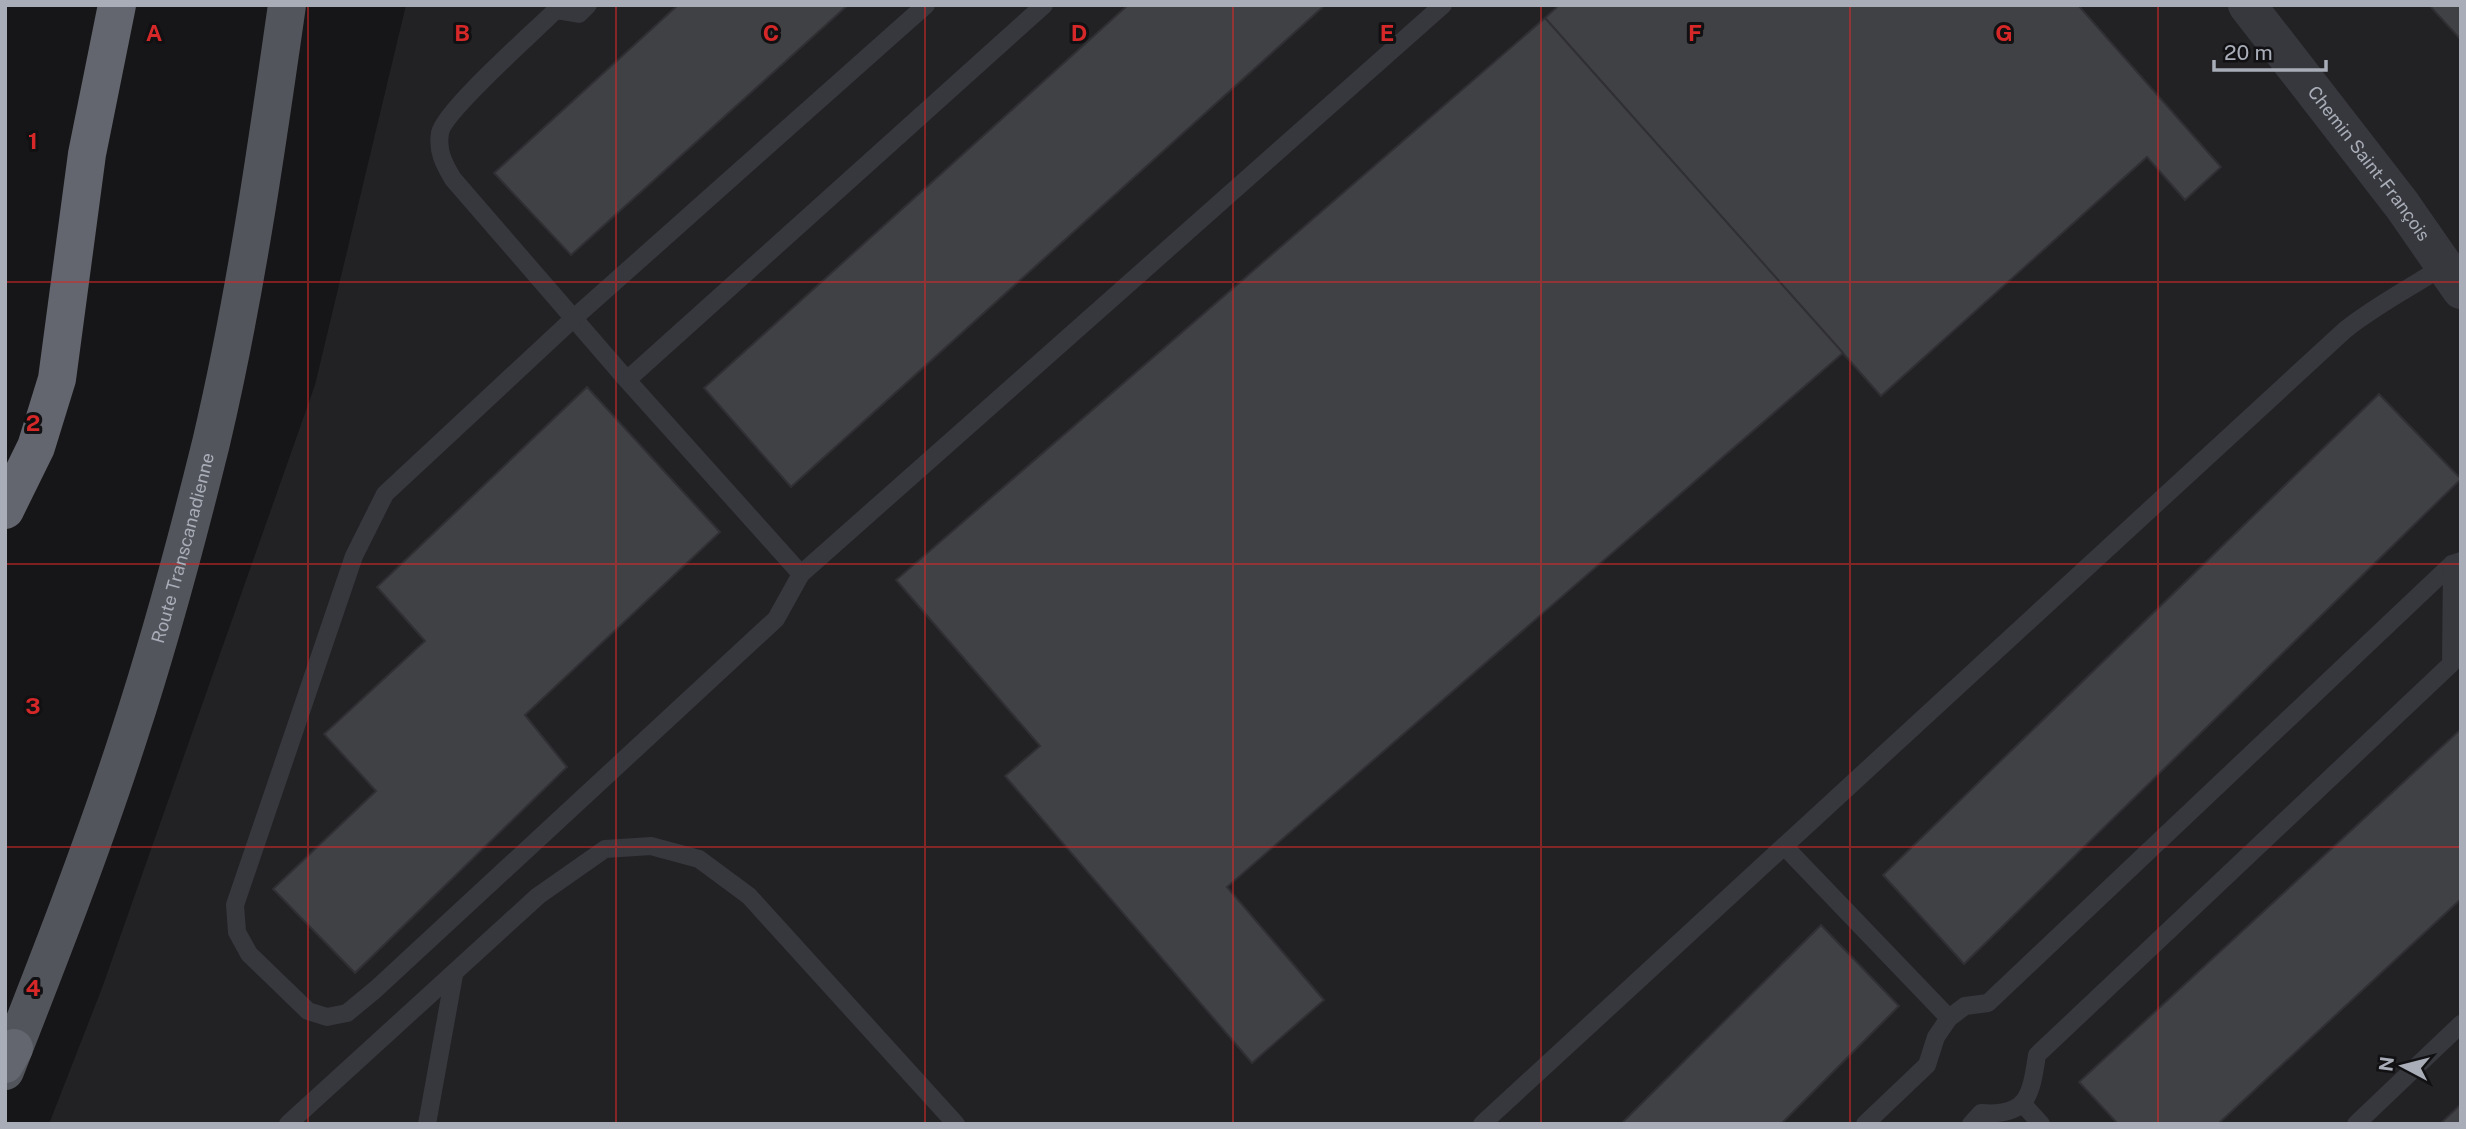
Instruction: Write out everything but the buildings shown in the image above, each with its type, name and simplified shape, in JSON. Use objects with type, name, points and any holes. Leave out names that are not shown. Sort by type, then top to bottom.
[{"type":"highway","points":[[5,510],[36,447],[52,401],[63,345],[87,154],[95,5]]},
{"type":"highway","points":[[87,154],[117,5]]},
{"type":"main road","name":"Route Transcanadienne","points":[[8,1061],[86,862],[130,734],[166,616],[198,496],[236,320],[287,5]]},
{"type":"street","name":"Chemin Saint-François","points":[[2247,5],[2402,205],[2453,277]]},
{"type":"lane","points":[[588,5],[579,14],[556,10],[457,106],[440,131],[441,160],[453,179],[627,380],[801,574]]},
{"type":"lane","points":[[926,5],[574,318],[385,494],[354,556],[235,905],[237,933],[249,954],[307,1010],[327,1017],[347,1013],[386,980],[776,619],[801,574],[1443,5]]},
{"type":"lane","points":[[627,380],[1044,5]]},
{"type":"lane","points":[[1482,1124],[2345,330],[2368,311],[2407,290],[2453,277]]},
{"type":"lane","points":[[1865,1124],[1927,1065],[1936,1037],[1949,1018],[1965,1006],[1988,1003],[2456,563]]},
{"type":"lane","points":[[1970,1124],[1981,1113],[2002,1115],[2017,1110],[2028,1095],[2034,1078],[2037,1055],[2451,664],[2456,563]]},
{"type":"lane","points":[[288,1124],[538,896],[606,849],[651,846],[699,859],[749,896],[956,1124]]},
{"type":"lane","points":[[1784,846],[1949,1018]]},
{"type":"lane","points":[[427,1124],[454,975]]},
{"type":"lane","points":[[2357,1124],[2461,1024]]},
{"type":"lane","points":[[2022,1103],[2041,1124]]},
{"type":"shaded area","points":[[406,5],[2461,5],[2461,1124],[49,1124],[102,988],[315,385]]}]
